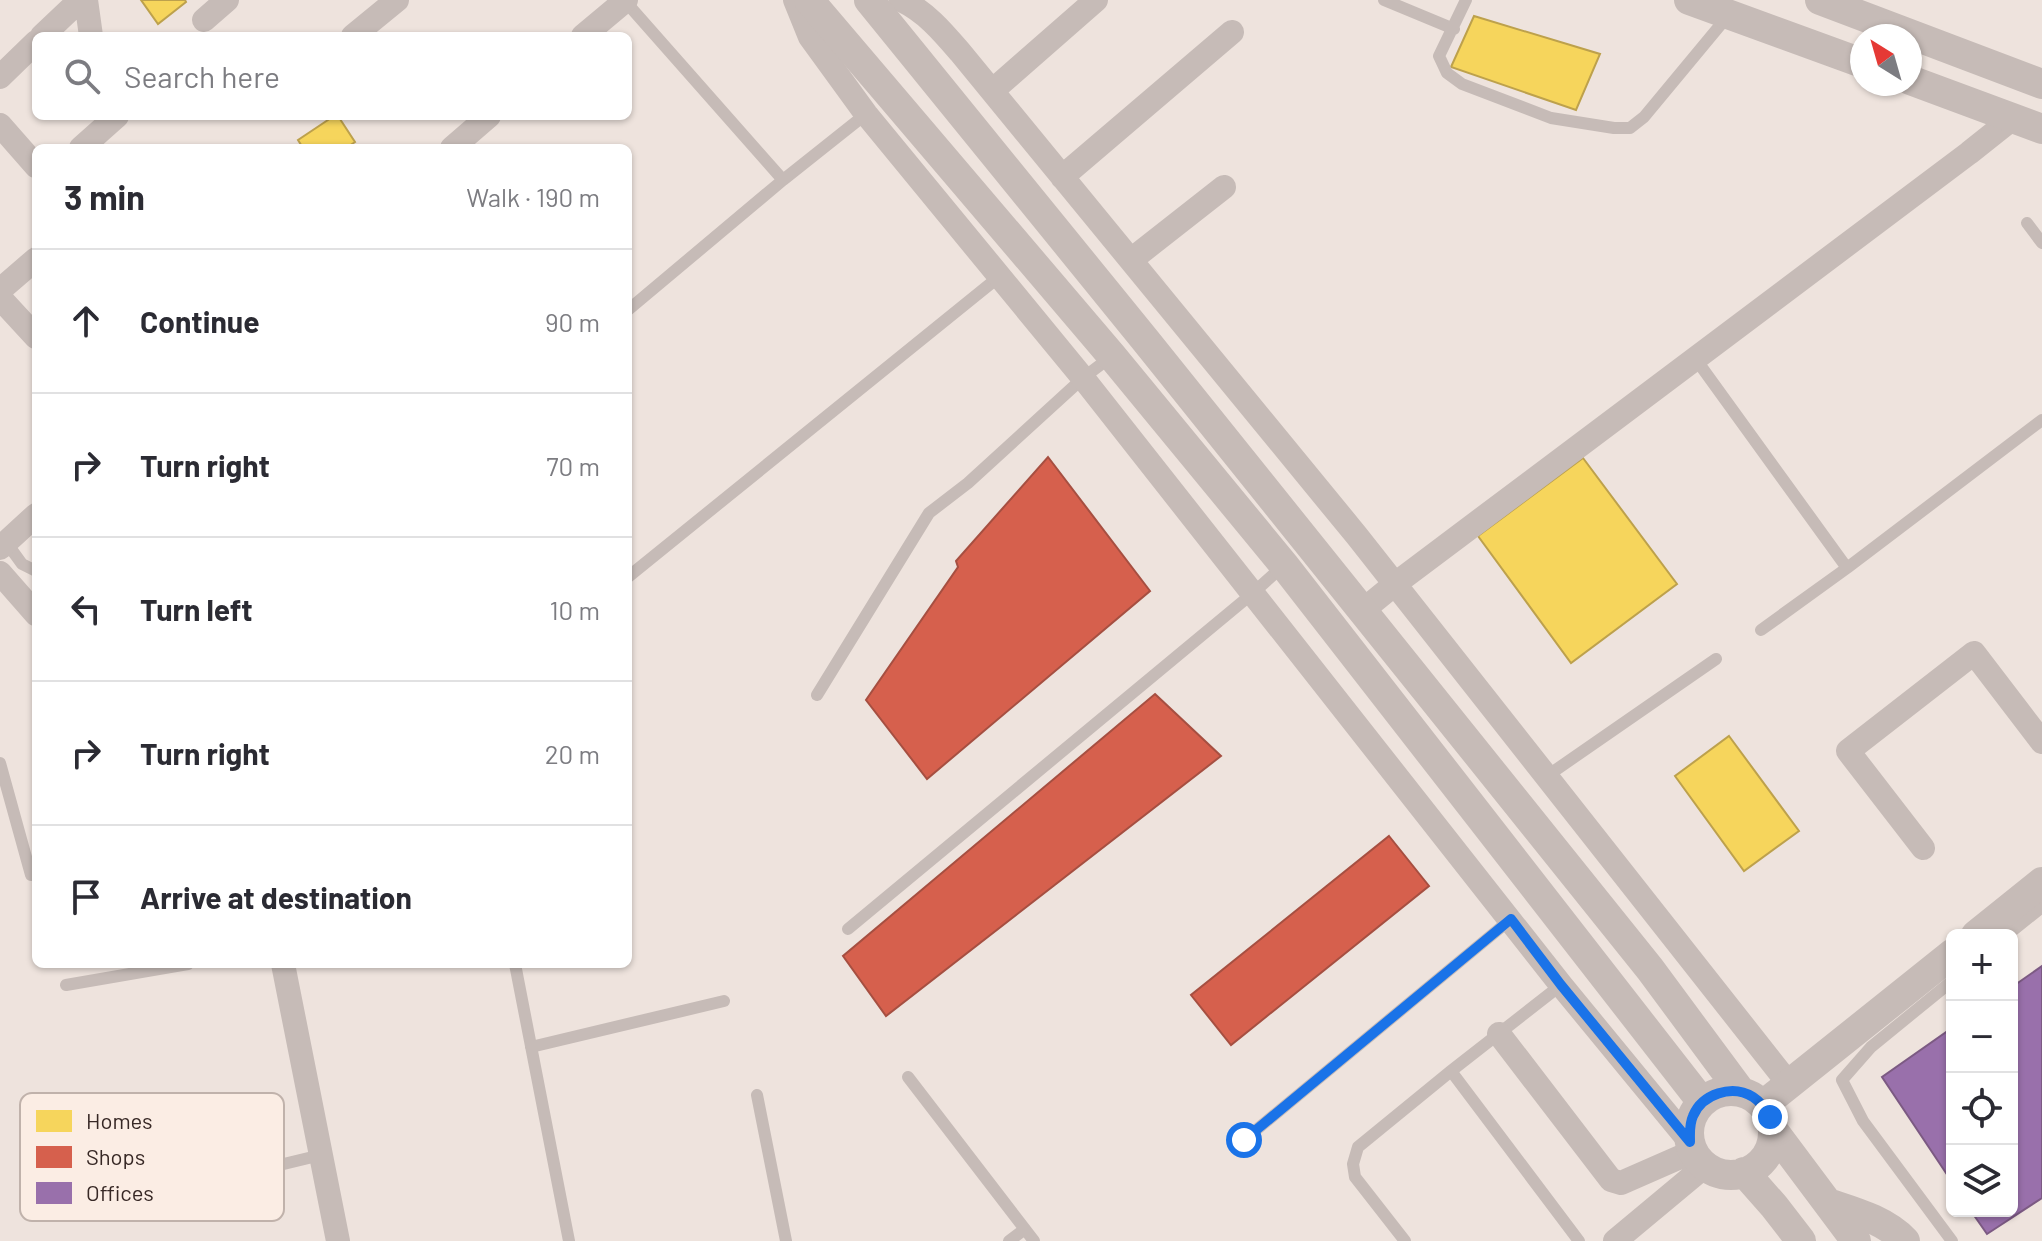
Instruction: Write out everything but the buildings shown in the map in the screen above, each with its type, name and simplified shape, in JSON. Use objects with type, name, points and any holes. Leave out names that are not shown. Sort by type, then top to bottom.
[{"type":"street","points":[[47,32],[83,0],[90,32]]},
{"type":"street","points":[[204,20],[227,0]]},
{"type":"street","points":[[358,32],[397,0]]},
{"type":"street","points":[[588,32],[625,0]]},
{"type":"street","points":[[795,0],[810,37],[866,114],[1083,378],[1696,1153],[1717,1172],[1731,1175],[1757,1166],[1772,1143],[1759,1109],[1727,1091],[1702,1102],[1693,1114],[1690,1128],[1696,1153]]},
{"type":"street","points":[[809,0],[1112,356],[1284,565],[1702,1102]]},
{"type":"street","points":[[869,0],[1650,969],[1856,1241]]},
{"type":"street","points":[[992,91],[1096,0]]},
{"type":"street","points":[[1689,0],[1850,59]]},
{"type":"street","points":[[1820,0],[2042,84]]},
{"type":"street","points":[[912,2],[935,23],[992,91],[1395,584],[1789,1084]]},
{"type":"street","points":[[1062,177],[1232,32]]},
{"type":"street","points":[[0,77],[32,46]]},
{"type":"street","points":[[1922,84],[2042,129]]},
{"type":"street","points":[[1362,611],[2013,118]]},
{"type":"street","points":[[465,144],[486,120]]},
{"type":"street","points":[[0,125],[32,161]]},
{"type":"street","points":[[86,144],[109,126]]},
{"type":"street","points":[[1131,260],[1224,187]]},
{"type":"street","points":[[0,290],[32,262]]},
{"type":"street","points":[[0,298],[32,333]]},
{"type":"street","points":[[3,545],[32,519]]},
{"type":"street","points":[[0,573],[32,609]]},
{"type":"street","points":[[1923,848],[1848,751],[1974,653],[2042,742]]},
{"type":"street","points":[[1983,929],[2042,882]]},
{"type":"street","points":[[1759,1109],[1946,959]]},
{"type":"street","points":[[284,968],[338,1241]]},
{"type":"street","points":[[1499,1034],[1611,1180],[1621,1183],[1696,1153]]},
{"type":"street","points":[[1615,1241],[1696,1153]]},
{"type":"street","points":[[1744,1172],[1801,1241]]},
{"type":"street","points":[[1828,1203],[1869,1217],[1905,1241]]},
{"type":"street","points":[[1774,1206],[1788,1241]]},
{"type":"lane","points":[[625,0],[783,180]]},
{"type":"lane","points":[[1384,0],[1454,29]]},
{"type":"lane","points":[[1466,0],[1439,56],[1447,73],[1462,84],[1551,118],[1614,128],[1630,128],[1644,117],[1729,15]]},
{"type":"lane","points":[[632,307],[866,114]]},
{"type":"lane","points":[[2027,223],[2042,243]]},
{"type":"lane","points":[[632,574],[1000,276]]},
{"type":"lane","points":[[817,695],[929,513],[968,483],[1083,378],[1112,356]]},
{"type":"lane","points":[[1695,358],[1847,568]]},
{"type":"lane","points":[[1761,630],[2042,420]]},
{"type":"lane","points":[[3,545],[22,564],[32,569]]},
{"type":"lane","points":[[848,929],[1284,565]]},
{"type":"lane","points":[[1547,776],[1716,659]]},
{"type":"lane","points":[[0,763],[31,875]]},
{"type":"lane","points":[[2014,929],[2042,907]]},
{"type":"lane","points":[[1244,1140],[1511,919]]},
{"type":"lane","points":[[66,985],[165,968]]},
{"type":"lane","points":[[516,968],[569,1241]]},
{"type":"lane","points":[[1405,1241],[1355,1177],[1353,1164],[1358,1147],[1561,985]]},
{"type":"lane","points":[[1946,986],[1871,1047],[1842,1080],[1863,1121],[1952,1241]]},
{"type":"lane","points":[[531,1047],[724,1001]]},
{"type":"lane","points":[[1451,1071],[1579,1241]]},
{"type":"lane","points":[[908,1077],[1034,1241]]},
{"type":"lane","points":[[757,1095],[786,1241]]},
{"type":"lane","points":[[284,1164],[321,1155]]},
{"type":"lane","points":[[1009,1241],[1025,1229]]},
{"type":"route","points":[[1244,1140],[1511,919],[1690,1142],[1693,1114],[1702,1102],[1714,1095],[1727,1091],[1741,1092],[1763,1105],[1770,1117]]}]
